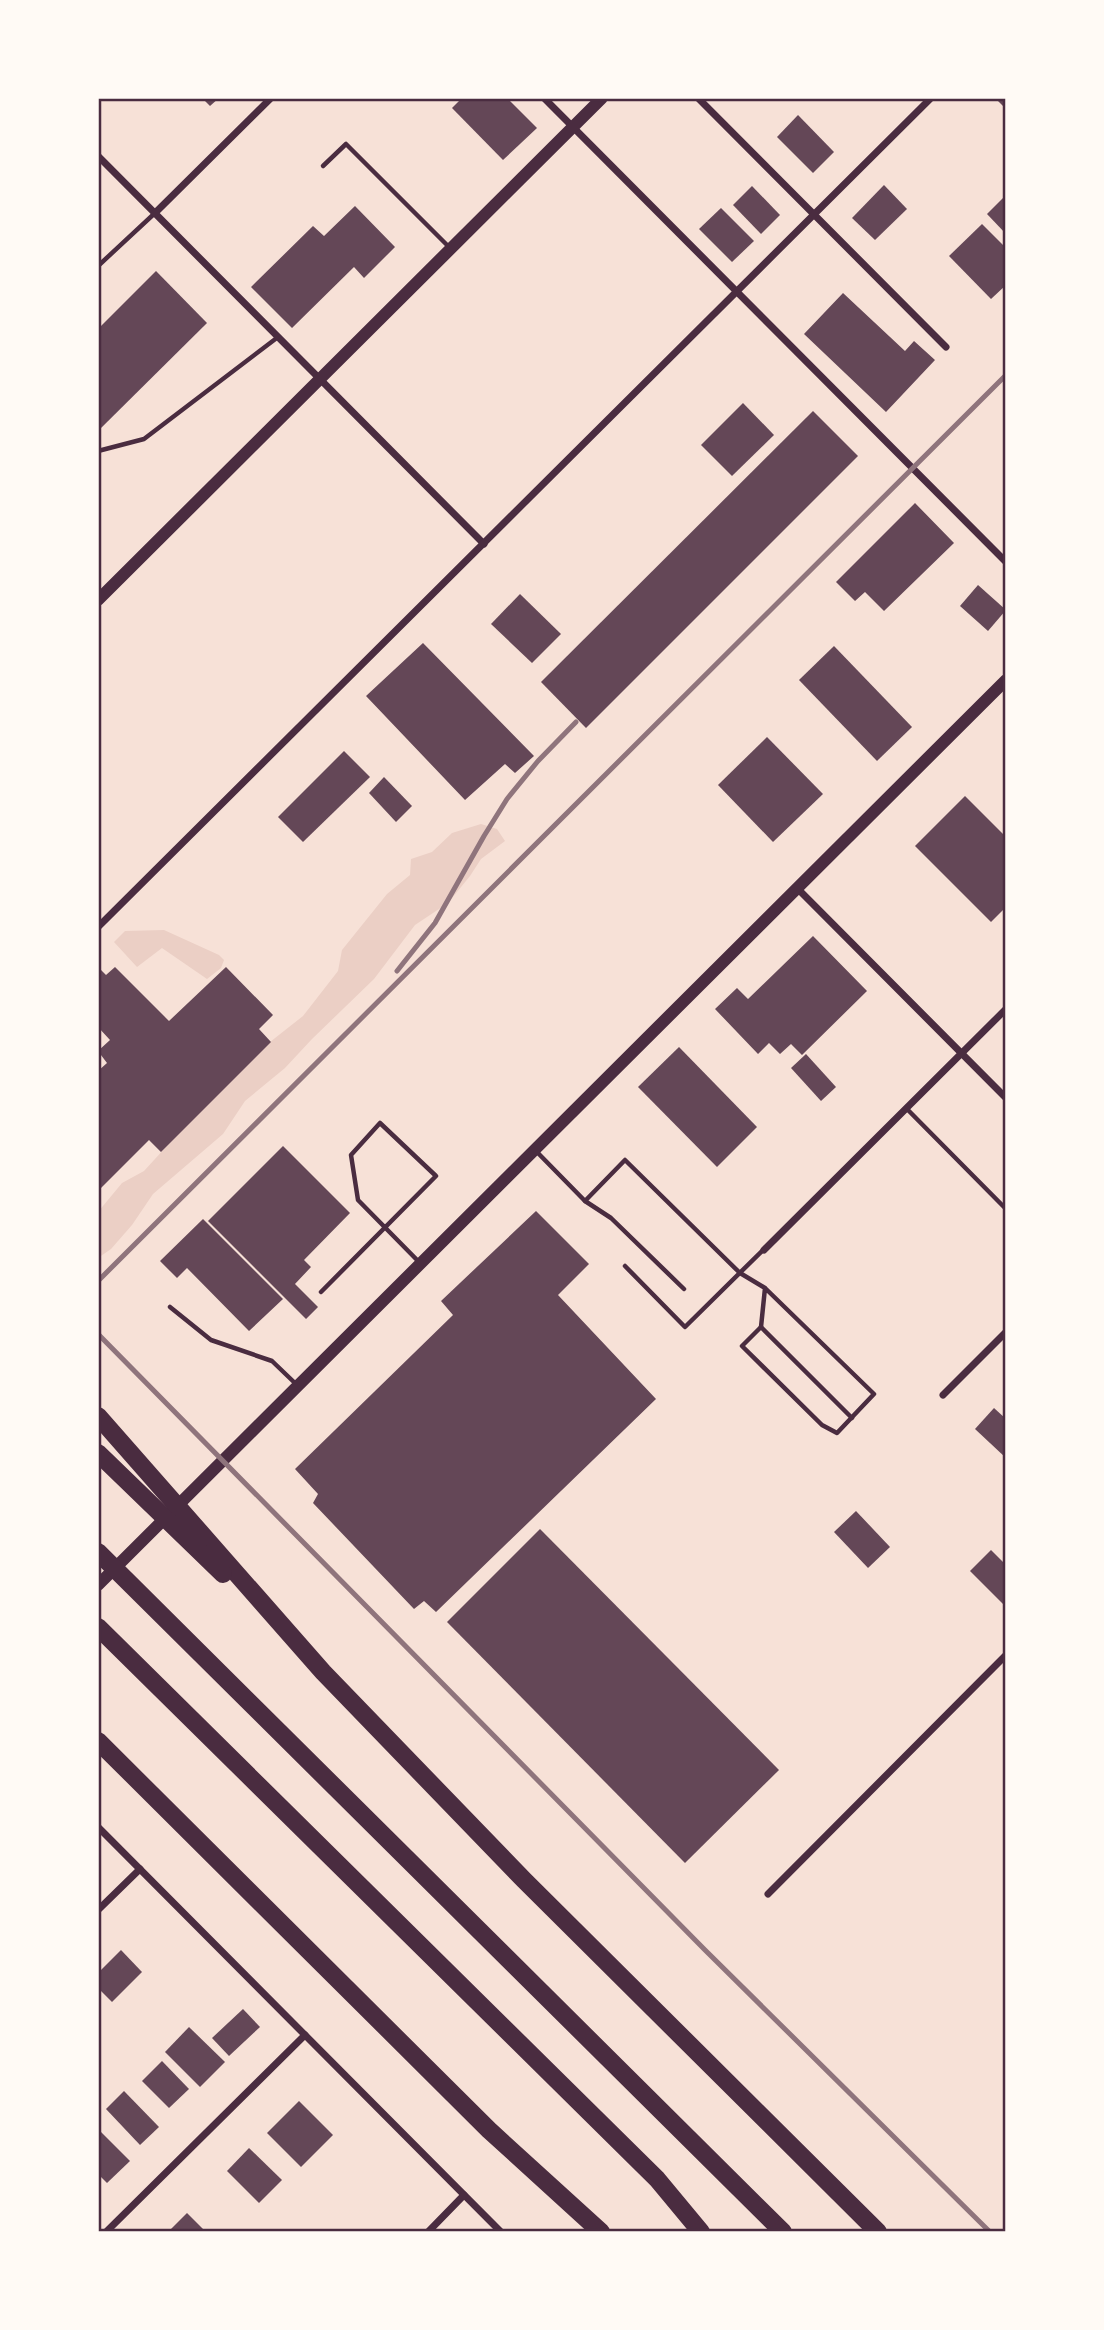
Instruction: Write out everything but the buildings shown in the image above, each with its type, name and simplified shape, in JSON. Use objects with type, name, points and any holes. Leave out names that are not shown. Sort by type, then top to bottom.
[{"type":"highway","points":[[98,1416],[323,1672]]},
{"type":"highway","points":[[98,1453],[323,1672],[524,1880],[878,2232]]},
{"type":"highway","points":[[98,1543],[143,1599]]},
{"type":"highway","points":[[98,1552],[783,2232]]},
{"type":"highway","points":[[98,1627],[657,2179],[700,2230]]},
{"type":"highway","points":[[98,1741],[489,2130],[601,2232]]},
{"type":"street","points":[[155,213],[271,98]]},
{"type":"street","points":[[544,98],[1006,562]]},
{"type":"street","points":[[98,600],[602,98]]},
{"type":"street","points":[[698,98],[946,347]]},
{"type":"street","points":[[98,927],[931,98]]},
{"type":"street","points":[[98,156],[484,544]]},
{"type":"street","points":[[98,1585],[1006,680]]},
{"type":"street","points":[[797,888],[1006,1098]]},
{"type":"street","points":[[764,1250],[1006,1009]]},
{"type":"street","points":[[943,1395],[1006,1332]]},
{"type":"street","points":[[768,1894],[1006,1655]]},
{"type":"street","points":[[98,1827],[501,2232]]},
{"type":"street","points":[[98,1910],[139,1869]]},
{"type":"street","points":[[106,2232],[305,2035]]},
{"type":"street","points":[[428,2232],[464,2195]]},
{"type":"lane","points":[[323,166],[346,144],[451,249]]},
{"type":"lane","points":[[98,266],[155,213]]},
{"type":"lane","points":[[98,451],[144,439],[278,337]]},
{"type":"lane","points":[[906,1108],[1006,1209]]},
{"type":"lane","points":[[321,1292],[385,1228],[436,1176],[380,1123],[351,1155],[358,1200],[385,1228],[421,1264]]},
{"type":"lane","points":[[535,1150],[585,1200],[611,1218],[684,1289]]},
{"type":"lane","points":[[585,1200],[625,1160],[740,1273],[765,1288],[874,1394],[837,1433],[822,1425],[742,1346],[761,1327],[765,1288]]},
{"type":"lane","points":[[625,1266],[685,1327],[764,1250]]},
{"type":"lane","points":[[170,1307],[211,1340],[272,1361],[298,1385]]},
{"type":"lane","points":[[761,1327],[852,1418]]},
{"type":"shaded area","points":[[481,824],[497,829],[505,841],[481,859],[448,903],[415,925],[374,979],[285,1068],[245,1101],[223,1134],[153,1194],[132,1225],[111,1249],[98,1258],[98,1212],[122,1183],[144,1171],[270,1042],[303,1016],[338,971],[342,950],[387,894],[410,875],[411,859],[432,852],[452,833]]},
{"type":"shaded area","points":[[164,930],[219,955],[224,960],[221,968],[207,979],[162,948],[137,967],[114,942],[125,931]]},
{"type":"railway","points":[[98,1281],[1006,375]]},
{"type":"railway","points":[[397,971],[435,923],[507,799],[538,761],[576,722]]},
{"type":"railway","points":[[98,1334],[705,1950],[990,2232]]}]
